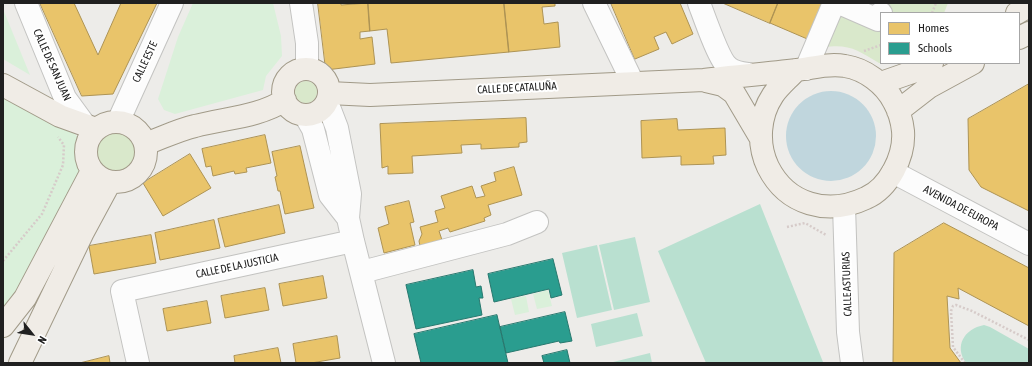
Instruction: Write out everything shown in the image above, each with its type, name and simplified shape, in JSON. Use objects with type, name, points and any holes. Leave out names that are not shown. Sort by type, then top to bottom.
[{"type":"main road","points":[[1020,12],[1029,6]]},
{"type":"main road","points":[[1020,38],[1029,33]]},
{"type":"main road","points":[[880,84],[921,69],[930,64]]},
{"type":"main road","points":[[898,111],[929,87],[972,64]]},
{"type":"main road","points":[[826,65],[845,66],[864,72],[880,84],[891,96],[898,111],[903,131],[901,152],[893,172],[882,187],[867,198],[844,206],[832,207],[815,205],[799,200],[785,190],[774,178],[764,158],[760,137],[734,93],[723,85],[704,80],[748,74],[801,70],[826,65]]},
{"type":"main road","points":[[307,69],[316,72],[323,77],[328,84],[328,98],[322,109],[318,112],[305,115],[296,113],[289,108],[284,100],[283,91],[286,82],[291,75],[298,71],[307,69]]},
{"type":"main road","points":[[760,137],[764,115],[774,95],[801,70]]},
{"type":"main road","name":"CALLE DE CATALUÑA","points":[[328,98],[370,94],[704,80]]},
{"type":"main road","points":[[3,85],[58,125],[89,133],[106,123],[118,122],[130,125],[139,133],[145,144],[145,159],[138,172],[125,181],[101,176],[86,160],[89,133]]},
{"type":"main road","points":[[145,144],[194,126],[275,106],[284,100]]},
{"type":"main road","points":[[3,326],[25,298],[101,176]]},
{"type":"main road","points":[[20,363],[83,232],[101,176]]},
{"type":"street","name":"CALLE DE SAN JUAN","points":[[26,3],[65,98],[89,133]]},
{"type":"street","name":"CALLE ESTE","points":[[118,122],[172,3]]},
{"type":"street","points":[[301,3],[307,43],[307,69]]},
{"type":"street","points":[[594,3],[633,84]]},
{"type":"street","points":[[699,3],[720,56],[726,66],[732,70],[748,74]]},
{"type":"street","points":[[801,70],[834,3]]},
{"type":"street","points":[[839,3],[878,20],[880,15]]},
{"type":"street","points":[[882,12],[886,3]]},
{"type":"street","points":[[328,98],[350,194],[348,218],[384,363]]},
{"type":"street","points":[[305,115],[313,129],[330,195],[348,218]]},
{"type":"street","name":"AVENIDA DE EUROPA","points":[[893,172],[1029,244]]},
{"type":"street","name":"CALLE ASTURIAS","points":[[844,206],[848,332],[852,363]]},
{"type":"street","points":[[362,272],[507,234],[537,222]]},
{"type":"street","name":"CALLE DE LA JUSTICIA","points":[[138,363],[122,291],[353,241]]},
{"type":"path","points":[[3,261],[42,214],[63,165],[64,145],[58,125]]},
{"type":"path","points":[[786,227],[805,222],[831,237],[844,240]]},
{"type":"path","points":[[964,363],[953,347],[952,306],[956,305],[972,311],[1029,340]]},
{"type":"green space","points":[[193,3],[273,3],[281,36],[282,56],[266,76],[263,90],[175,114],[164,110],[158,99],[178,37]]},
{"type":"green space","points":[[831,3],[875,12],[879,3],[948,3],[944,12],[880,12],[880,63],[854,49],[834,46],[825,47]]},
{"type":"green space","points":[[3,9],[30,75],[3,59]]},
{"type":"green space","points":[[306,81],[314,84],[317,92],[314,100],[306,103],[298,100],[295,92],[298,84]]},
{"type":"green space","points":[[3,90],[60,116],[86,147],[92,171],[9,302],[3,309]]},
{"type":"green space","points":[[111,128],[121,128],[130,132],[136,138],[139,143],[139,161],[130,172],[121,176],[111,176],[102,172],[96,166],[92,157],[92,147],[96,138],[102,132]]},
{"type":"green space","points":[[760,204],[823,362],[706,363],[658,251]]},
{"type":"green space","points":[[635,237],[650,302],[614,310],[599,245]]},
{"type":"green space","points":[[597,245],[612,310],[577,318],[562,253]]},
{"type":"green space","points":[[548,290],[552,306],[537,309],[533,294]]},
{"type":"green space","points":[[526,296],[529,312],[515,315],[511,299]]},
{"type":"green space","points":[[637,313],[643,336],[596,347],[591,324]]},
{"type":"green space","points":[[984,325],[1029,349],[1029,363],[966,363],[961,350],[963,339],[971,330]]},
{"type":"green space","points":[[650,353],[652,363],[609,363]]},
{"type":"water","points":[[831,91],[840,92],[856,99],[868,111],[875,127],[875,145],[868,161],[856,173],[840,180],[831,181],[822,180],[806,173],[794,161],[787,145],[786,136],[787,127],[794,111],[806,99],[822,92]]},
{"type":"building: Homes","points":[[40,3],[74,3],[98,55],[121,3],[157,3],[113,94],[82,96]]},
{"type":"building: Homes","points":[[318,3],[341,3],[341,5],[368,3],[370,31],[360,32],[360,39],[372,37],[375,64],[326,70]]},
{"type":"building: Homes","points":[[368,3],[504,3],[509,52],[391,63],[387,29],[370,31]]},
{"type":"building: Homes","points":[[504,3],[555,3],[555,6],[542,7],[544,24],[558,22],[560,47],[509,52]]},
{"type":"building: Homes","points":[[611,3],[680,3],[693,34],[672,44],[666,32],[654,37],[659,49],[635,59]]},
{"type":"building: Homes","points":[[723,3],[778,3],[770,23]]},
{"type":"building: Homes","points":[[778,3],[828,3],[812,41],[770,23]]},
{"type":"building: Homes","points":[[1029,84],[1029,211],[981,187],[969,170],[968,119]]},
{"type":"building: Homes","points":[[526,118],[527,142],[519,143],[519,147],[481,149],[481,144],[461,145],[462,153],[412,156],[413,173],[388,174],[388,166],[382,168],[380,124]]},
{"type":"building: Homes","points":[[677,119],[678,130],[725,128],[726,155],[713,156],[714,164],[681,165],[681,156],[642,158],[641,121]]},
{"type":"building: Homes","points":[[265,135],[271,163],[246,168],[247,172],[235,174],[234,171],[213,176],[211,166],[206,167],[202,149]]},
{"type":"building: Homes","points":[[300,146],[314,208],[285,214],[275,177],[277,176],[272,152]]},
{"type":"building: Homes","points":[[190,154],[211,188],[163,216],[143,183]]},
{"type":"building: Homes","points":[[514,167],[522,195],[488,205],[491,215],[484,218],[485,221],[450,232],[448,228],[439,231],[442,240],[420,246],[419,241],[422,234],[420,227],[438,222],[435,211],[445,208],[441,196],[472,186],[476,198],[485,196],[481,186],[496,181],[494,173]]},
{"type":"building: Homes","points":[[409,201],[414,222],[410,223],[415,245],[384,253],[378,228],[389,224],[385,207]]},
{"type":"building: Homes","points":[[279,205],[285,233],[225,247],[218,219]]},
{"type":"building: Homes","points":[[214,220],[220,248],[160,260],[155,233]]},
{"type":"building: Homes","points":[[944,223],[1029,268],[1029,326],[958,288],[959,299],[947,296],[950,348],[961,363],[893,363],[894,253]]},
{"type":"building: Homes","points":[[151,235],[156,263],[94,274],[89,246]]},
{"type":"building: Homes","points":[[323,276],[327,298],[283,306],[279,284]]},
{"type":"building: Homes","points":[[265,288],[269,310],[225,318],[221,296]]},
{"type":"building: Homes","points":[[207,301],[211,323],[167,331],[163,309]]},
{"type":"building: Homes","points":[[337,336],[340,358],[311,363],[296,363],[293,344]]},
{"type":"building: Homes","points":[[278,348],[281,363],[235,363],[234,356]]},
{"type":"building: Homes","points":[[109,356],[110,363],[80,363]]},
{"type":"building: Schools","points":[[553,259],[562,295],[551,298],[549,289],[494,302],[488,274]]},
{"type":"building: Schools","points":[[473,270],[476,287],[481,286],[483,298],[479,298],[482,315],[416,329],[406,285]]},
{"type":"building: Schools","points":[[565,312],[572,341],[560,343],[559,341],[506,353],[500,327]]},
{"type":"building: Schools","points":[[497,315],[508,363],[421,363],[414,334]]},
{"type":"building: Schools","points":[[567,350],[570,363],[544,363],[542,356]]}]
